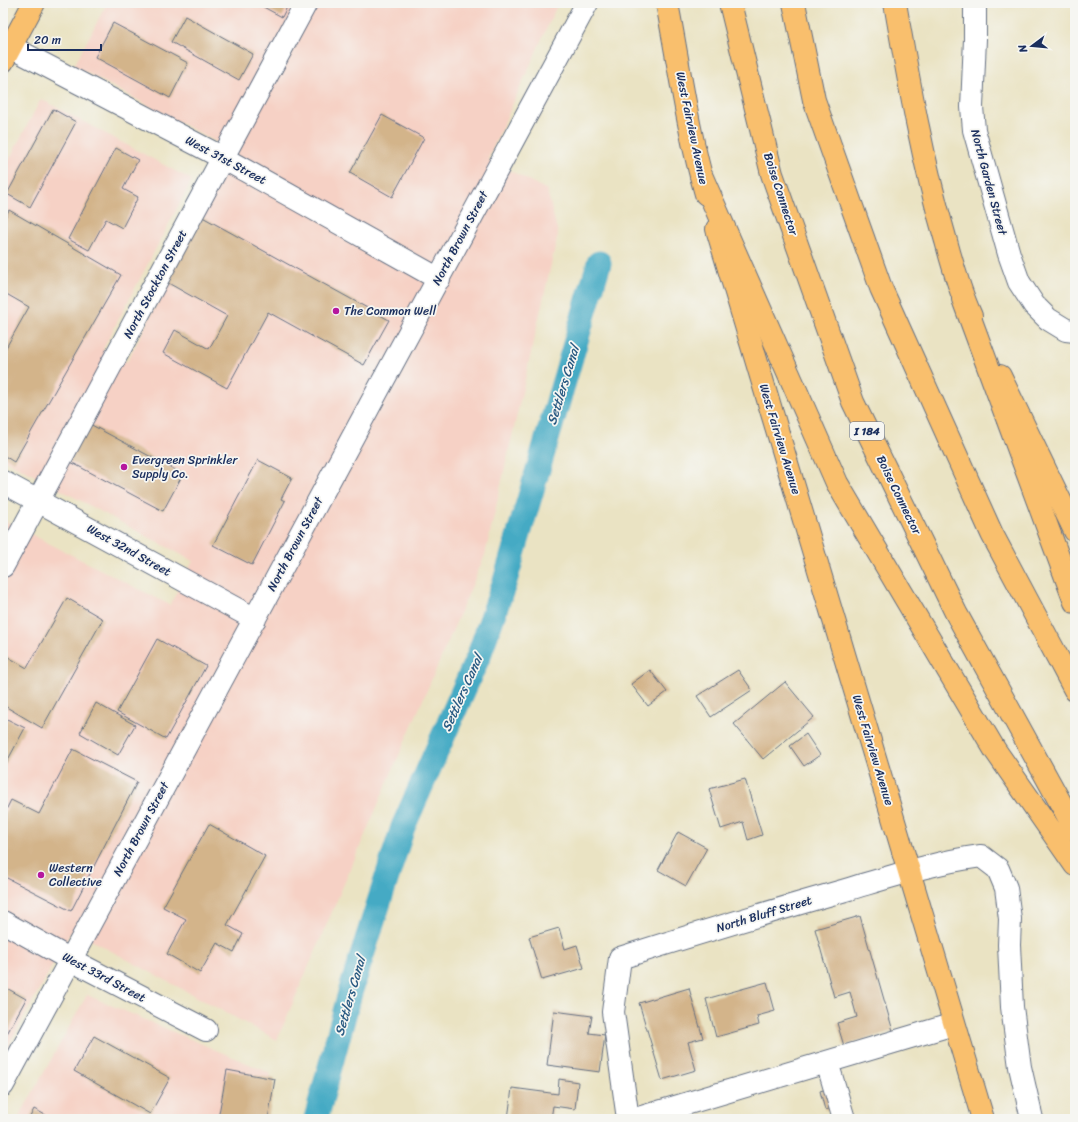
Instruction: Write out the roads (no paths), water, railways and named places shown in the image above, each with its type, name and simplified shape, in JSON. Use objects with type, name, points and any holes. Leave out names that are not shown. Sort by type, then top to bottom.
[{"type":"main road","points":[[5,51],[34,3]]},
{"type":"main road","name":"West Fairview Avenue","points":[[667,3],[701,175],[983,1119]]},
{"type":"main road","name":"Boise Connector","points":[[730,3],[772,174],[853,402],[956,613],[1075,829]]},
{"type":"main road","points":[[794,3],[814,100],[881,288],[992,534],[1075,690]]},
{"type":"main road","points":[[896,3],[912,101],[938,215],[963,299],[1075,602]]},
{"type":"main road","points":[[701,175],[837,483],[995,750],[1075,865]]},
{"type":"main road","points":[[963,299],[1075,531]]},
{"type":"street","name":"North Stockton Street","points":[[3,566],[306,3]]},
{"type":"street","name":"North Brown Street","points":[[3,1085],[587,3]]},
{"type":"street","name":"North Garden Street","points":[[975,3],[972,107],[974,130],[1009,254],[1019,282],[1034,305],[1048,319],[1066,330],[1075,331]]},
{"type":"street","name":"West 31st Street","points":[[5,51],[223,158],[439,278]]},
{"type":"street","name":"West 32nd Street","points":[[3,482],[255,619]]},
{"type":"street","points":[[909,872],[953,860],[981,856],[998,870],[1006,888],[1010,919],[1012,1007],[1020,1067],[1032,1119]]},
{"type":"street","name":"North Bluff Street","points":[[628,1119],[613,1012],[620,958],[775,910],[909,872]]},
{"type":"street","name":"West 33rd Street","points":[[3,922],[71,960],[206,1030]]},
{"type":"street","points":[[635,1119],[954,1024]]},
{"type":"street","points":[[828,1062],[844,1119]]},
{"type":"waterway","name":"Settlers Canal","points":[[316,1119],[350,993],[403,827],[479,655],[505,581],[599,263]]},
{"type":"place","name":"The Common Well","points":[[336,311]]},
{"type":"place","name":"Evergreen Sprinkler Supply Co.","points":[[124,467]]},
{"type":"place","name":"Western Collective","points":[[41,875]]}]
